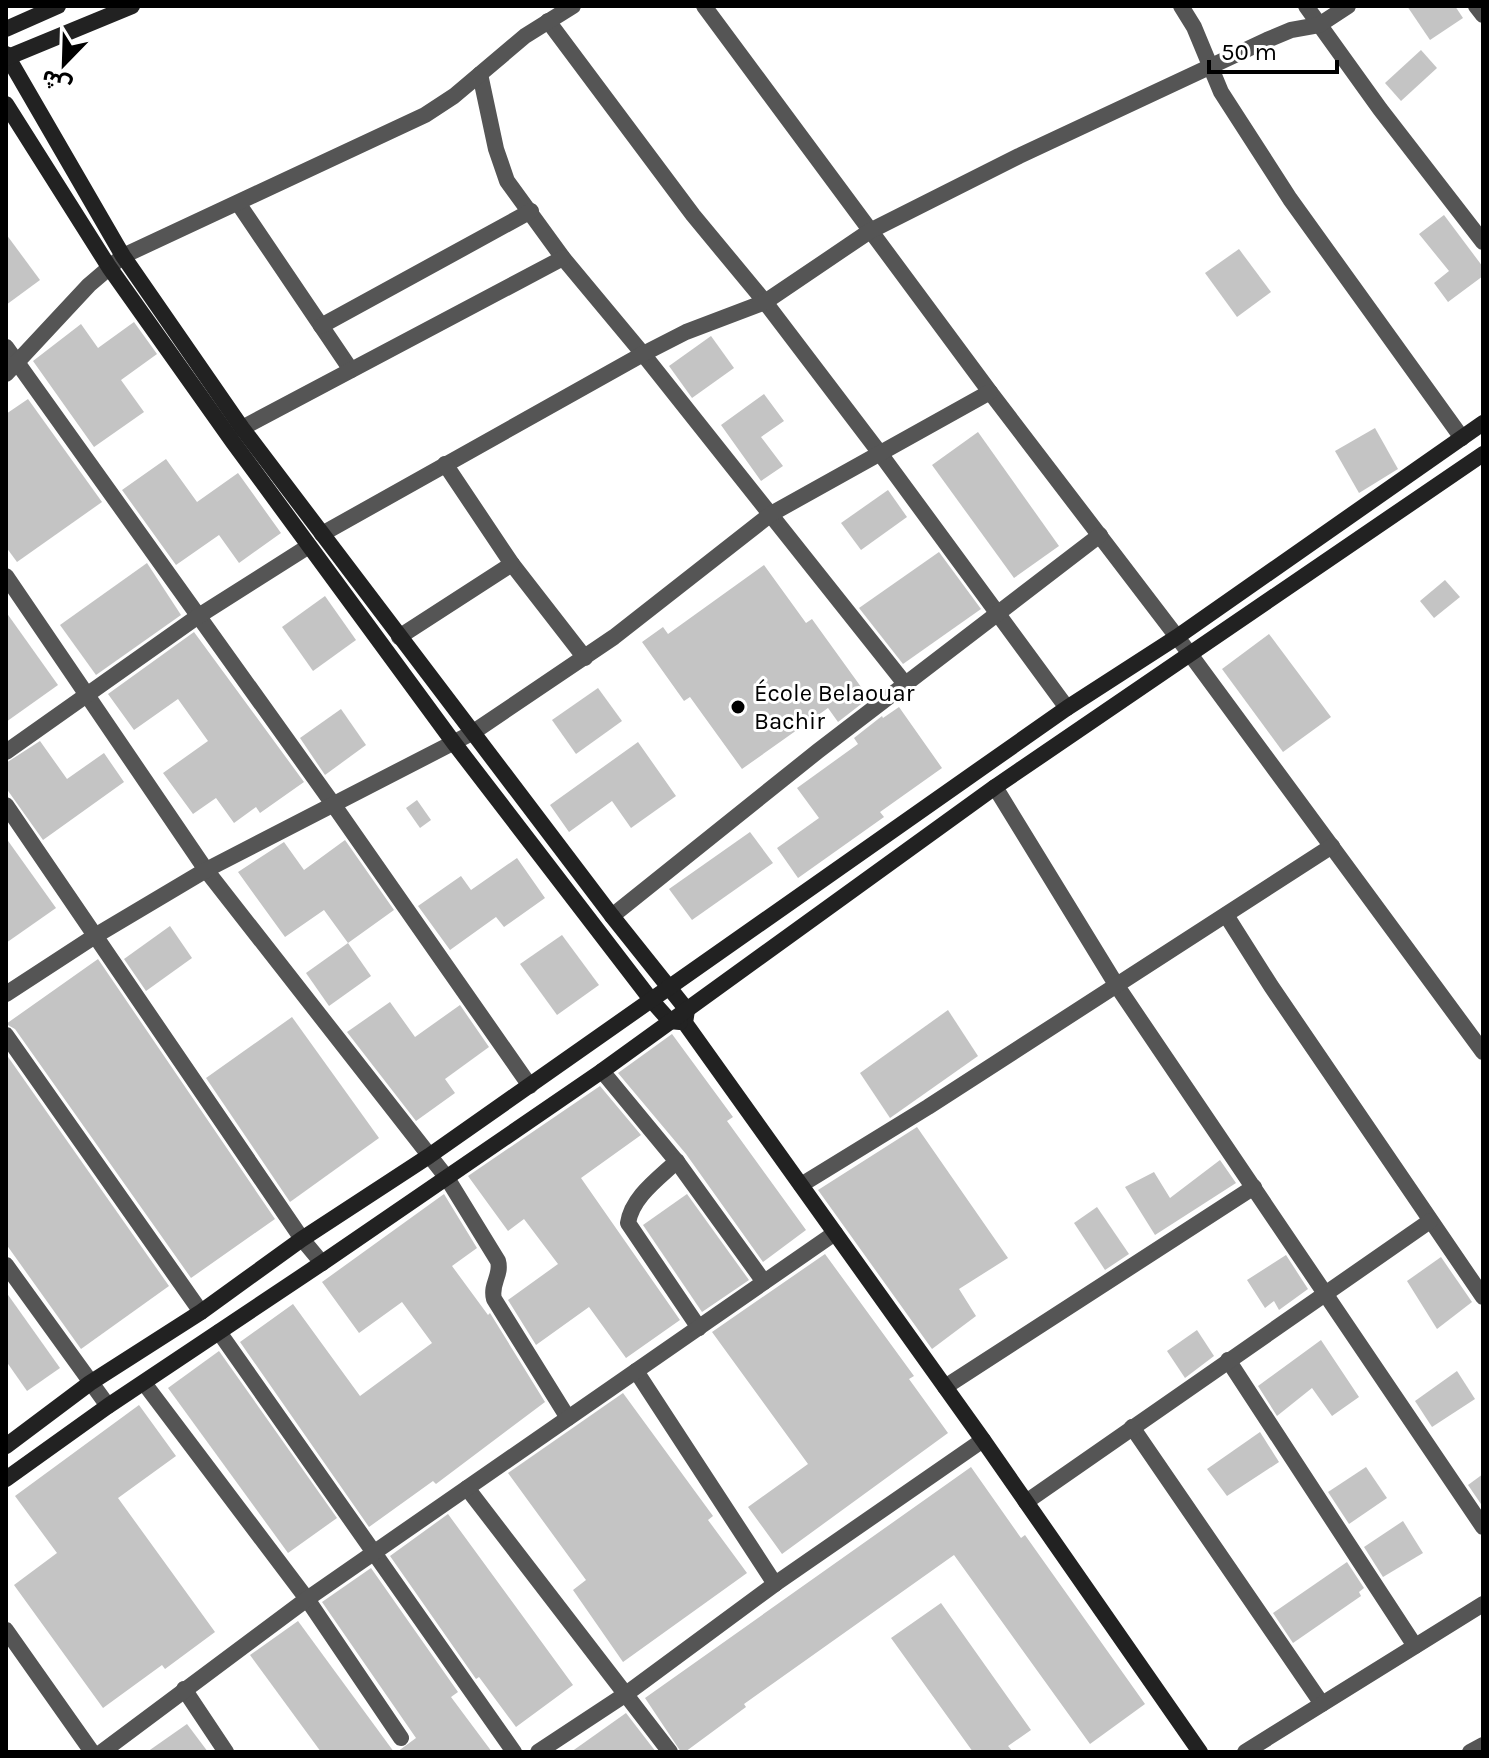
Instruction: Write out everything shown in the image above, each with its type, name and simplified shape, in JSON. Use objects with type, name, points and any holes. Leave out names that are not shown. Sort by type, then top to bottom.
[{"type":"main road","points":[[6,29],[58,6]]},
{"type":"main road","points":[[132,6],[7,57],[123,256],[454,743],[652,1001],[681,1018]]},
{"type":"main road","points":[[6,104],[109,267],[316,540],[399,637],[670,988],[681,1018],[983,1440],[1200,1752]]},
{"type":"main road","points":[[6,1446],[90,1383],[201,1312],[302,1239],[429,1156],[1067,708],[1177,637],[1483,423]]},
{"type":"main road","points":[[6,1479],[108,1406],[681,1018],[995,787],[1483,454]]},
{"type":"street","points":[[11,368],[89,285],[123,256],[425,115],[525,36],[573,6]]},
{"type":"street","points":[[704,6],[990,392],[1190,654],[1483,1052]]},
{"type":"street","points":[[1181,6],[1194,27],[1221,92],[1290,199],[1462,438]]},
{"type":"street","points":[[1306,6],[1380,109],[1483,242]]},
{"type":"street","points":[[6,752],[197,617],[316,540],[445,464],[686,332],[765,302],[870,231],[1019,156],[1267,40],[1291,30],[1319,25],[1348,6]]},
{"type":"street","points":[[1476,6],[1483,15]]},
{"type":"street","points":[[548,21],[693,215],[765,302],[879,452],[1067,708]]},
{"type":"street","points":[[480,74],[507,181],[563,258],[906,685]]},
{"type":"street","points":[[238,203],[351,370]]},
{"type":"street","points":[[321,326],[531,211]]},
{"type":"street","points":[[242,428],[563,258]]},
{"type":"street","points":[[6,347],[11,368],[333,804],[530,1086]]},
{"type":"street","points":[[6,994],[206,870],[472,733],[585,658],[771,514],[990,392]]},
{"type":"street","points":[[445,464],[512,564],[585,658]]},
{"type":"street","points":[[612,916],[818,751],[1100,535]]},
{"type":"street","points":[[399,637],[512,564]]},
{"type":"street","points":[[6,576],[206,870],[447,1178],[498,1261],[499,1271],[492,1285],[494,1299],[568,1418]]},
{"type":"street","points":[[995,787],[1117,986],[1483,1527]]},
{"type":"street","points":[[6,805],[302,1239],[322,1263]]},
{"type":"street","points":[[801,1185],[928,1107],[1332,846]]},
{"type":"street","points":[[1226,915],[1483,1297]]},
{"type":"street","points":[[6,1035],[201,1312]]},
{"type":"street","points":[[602,1071],[677,1161],[764,1282]]},
{"type":"street","points":[[677,1161],[638,1199],[631,1208],[628,1223],[699,1328]]},
{"type":"street","points":[[945,1387],[1254,1187]]},
{"type":"street","points":[[1026,1502],[1430,1221]]},
{"type":"street","points":[[102,1752],[307,1599],[835,1233]]},
{"type":"street","points":[[6,1265],[108,1406]]},
{"type":"street","points":[[219,1332],[514,1752]]},
{"type":"street","points":[[1228,1360],[1415,1646]]},
{"type":"street","points":[[636,1371],[775,1584]]},
{"type":"street","points":[[144,1383],[307,1599],[401,1738]]},
{"type":"street","points":[[1132,1427],[1322,1704]]},
{"type":"street","points":[[538,1752],[626,1694],[775,1584],[983,1440]]},
{"type":"street","points":[[467,1488],[670,1752]]},
{"type":"street","points":[[1245,1752],[1483,1604]]},
{"type":"street","points":[[6,1630],[92,1752]]},
{"type":"street","points":[[184,1689],[226,1752]]},
{"type":"street","points":[[1470,1752],[1483,1745]]},
{"type":"building","points":[[1407,6],[1455,6],[1463,18],[1430,40]]},
{"type":"building","points":[[1421,50],[1437,68],[1401,101],[1385,83]]},
{"type":"building","points":[[1444,215],[1483,267],[1483,276],[1448,302],[1434,283],[1449,271],[1419,234]]},
{"type":"building","points":[[6,234],[40,280],[6,305]]},
{"type":"building","points":[[1239,249],[1271,292],[1237,317],[1205,273]]},
{"type":"building","points":[[134,322],[157,354],[121,380],[144,412],[94,447],[33,361],[81,324],[98,348]]},
{"type":"building","points":[[711,336],[734,368],[692,398],[669,366]]},
{"type":"building","points":[[764,394],[784,421],[761,437],[783,466],[761,481],[721,425]]},
{"type":"building","points":[[28,399],[102,502],[17,562],[6,547],[6,414]]},
{"type":"building","points":[[1375,428],[1398,469],[1359,493],[1335,451]]},
{"type":"building","points":[[978,432],[1059,546],[1014,578],[932,465]]},
{"type":"building","points":[[166,459],[197,502],[238,473],[281,533],[239,563],[219,535],[176,565],[122,490]]},
{"type":"building","points":[[888,490],[907,517],[861,550],[841,523]]},
{"type":"building","points":[[939,552],[981,609],[903,664],[859,608]]},
{"type":"building","points":[[147,563],[181,615],[96,675],[60,625]]},
{"type":"building","name":"École Belaouar Bachir","points":[[764,565],[806,623],[812,619],[869,698],[838,722],[828,708],[742,769],[690,697],[684,701],[642,642],[663,627],[668,634]]},
{"type":"building","points":[[1445,580],[1460,597],[1434,618],[1420,601]]},
{"type":"building","points":[[325,596],[356,640],[313,671],[282,627]]},
{"type":"building","points":[[6,612],[58,685],[6,722]]},
{"type":"building","points":[[194,632],[304,782],[260,813],[256,807],[234,823],[216,798],[193,814],[163,773],[208,741],[178,699],[134,730],[108,694]]},
{"type":"building","points":[[1269,634],[1331,717],[1283,752],[1222,669]]},
{"type":"building","points":[[598,688],[622,721],[576,754],[552,720]]},
{"type":"building","points":[[899,707],[942,768],[880,812],[884,817],[798,878],[777,848],[819,818],[797,788],[858,744],[854,738]]},
{"type":"building","points":[[341,709],[366,745],[325,775],[300,738]]},
{"type":"building","points":[[40,741],[67,779],[104,753],[124,782],[43,840],[6,788],[6,763]]},
{"type":"building","points":[[638,742],[676,796],[631,828],[612,801],[569,832],[550,805]]},
{"type":"building","points":[[417,800],[431,820],[420,828],[406,808]]},
{"type":"building","points":[[750,832],[773,863],[692,920],[669,889]]},
{"type":"building","points":[[6,838],[56,908],[6,943]]},
{"type":"building","points":[[345,840],[394,910],[348,943],[324,910],[285,937],[238,872],[284,842],[304,870]]},
{"type":"building","points":[[517,858],[545,898],[504,927],[496,917],[450,950],[418,906],[461,876],[471,890]]},
{"type":"building","points":[[170,926],[192,958],[146,991],[124,959]]},
{"type":"building","points":[[562,935],[599,985],[557,1015],[520,964]]},
{"type":"building","points":[[348,943],[371,976],[329,1006],[306,973]]},
{"type":"building","points":[[98,959],[275,1219],[191,1278],[15,1029],[6,1024]]},
{"type":"building","points":[[390,1002],[415,1037],[460,1005],[489,1047],[445,1079],[455,1093],[416,1121],[347,1032]]},
{"type":"building","points":[[948,1010],[978,1056],[890,1118],[860,1073]]},
{"type":"building","points":[[292,1017],[379,1138],[290,1202],[206,1078]]},
{"type":"building","points":[[672,1034],[733,1117],[727,1121],[806,1230],[763,1262],[686,1154],[618,1073]]},
{"type":"building","points":[[6,1054],[169,1286],[81,1349],[6,1244]]},
{"type":"building","points":[[600,1086],[641,1135],[581,1178],[680,1320],[626,1358],[589,1307],[536,1345],[508,1300],[558,1264],[524,1219],[508,1231],[468,1176]]},
{"type":"building","points":[[917,1127],[1008,1258],[959,1289],[976,1316],[932,1349],[818,1190]]},
{"type":"building","points":[[1220,1160],[1236,1183],[1155,1235],[1125,1187],[1154,1172],[1170,1198]]},
{"type":"building","points":[[444,1194],[477,1248],[452,1266],[488,1315],[490,1313],[545,1402],[436,1484],[433,1481],[369,1527],[240,1342],[293,1304],[360,1396],[432,1343],[402,1302],[359,1333],[322,1282]]},
{"type":"building","points":[[687,1194],[749,1280],[702,1312],[643,1225]]},
{"type":"building","points":[[1097,1207],[1129,1254],[1105,1270],[1074,1223]]},
{"type":"building","points":[[825,1254],[914,1376],[909,1379],[948,1433],[782,1554],[748,1507],[808,1464],[712,1332]]},
{"type":"building","points":[[1286,1255],[1308,1289],[1279,1310],[1274,1301],[1265,1308],[1247,1280]]},
{"type":"building","points":[[1441,1257],[1472,1302],[1437,1329],[1407,1281]]},
{"type":"building","points":[[6,1292],[60,1368],[27,1391],[6,1361]]},
{"type":"building","points":[[1197,1330],[1214,1356],[1185,1378],[1167,1351]]},
{"type":"building","points":[[1321,1340],[1359,1397],[1332,1416],[1312,1388],[1277,1416],[1258,1386]]},
{"type":"building","points":[[219,1351],[337,1518],[288,1553],[168,1388]]},
{"type":"building","points":[[1457,1371],[1475,1399],[1432,1427],[1415,1401]]},
{"type":"building","points":[[623,1393],[713,1516],[708,1520],[747,1573],[623,1662],[573,1590],[586,1580],[508,1473]]},
{"type":"building","points":[[139,1405],[176,1456],[118,1498],[215,1632],[165,1669],[162,1665],[103,1708],[14,1585],[57,1553],[15,1496]]},
{"type":"building","points":[[1260,1432],[1279,1462],[1227,1496],[1207,1469]]},
{"type":"building","points":[[971,1467],[1021,1538],[1025,1535],[1145,1704],[1090,1744],[954,1555],[681,1752],[645,1698]]},
{"type":"building","points":[[1366,1467],[1387,1498],[1349,1524],[1328,1492]]},
{"type":"building","points":[[1483,1474],[1483,1507],[1468,1485]]},
{"type":"building","points":[[448,1514],[573,1685],[516,1727],[479,1677],[476,1679],[390,1556]]},
{"type":"building","points":[[1403,1521],[1423,1553],[1383,1577],[1364,1547]]},
{"type":"building","points":[[1347,1562],[1364,1588],[1359,1592],[1361,1596],[1293,1643],[1273,1613]]},
{"type":"building","points":[[371,1568],[458,1692],[451,1697],[492,1752],[397,1752],[416,1738],[322,1602]]},
{"type":"building","points":[[941,1603],[1031,1730],[1008,1746],[1013,1752],[973,1752],[891,1638]]},
{"type":"building","points":[[298,1621],[394,1752],[321,1752],[250,1655]]},
{"type":"building","points":[[626,1713],[656,1752],[571,1752]]},
{"type":"building","points":[[187,1724],[208,1752],[147,1752]]},
{"type":"place","name":"École Belaouar Bachir","points":[[738,707]]}]
